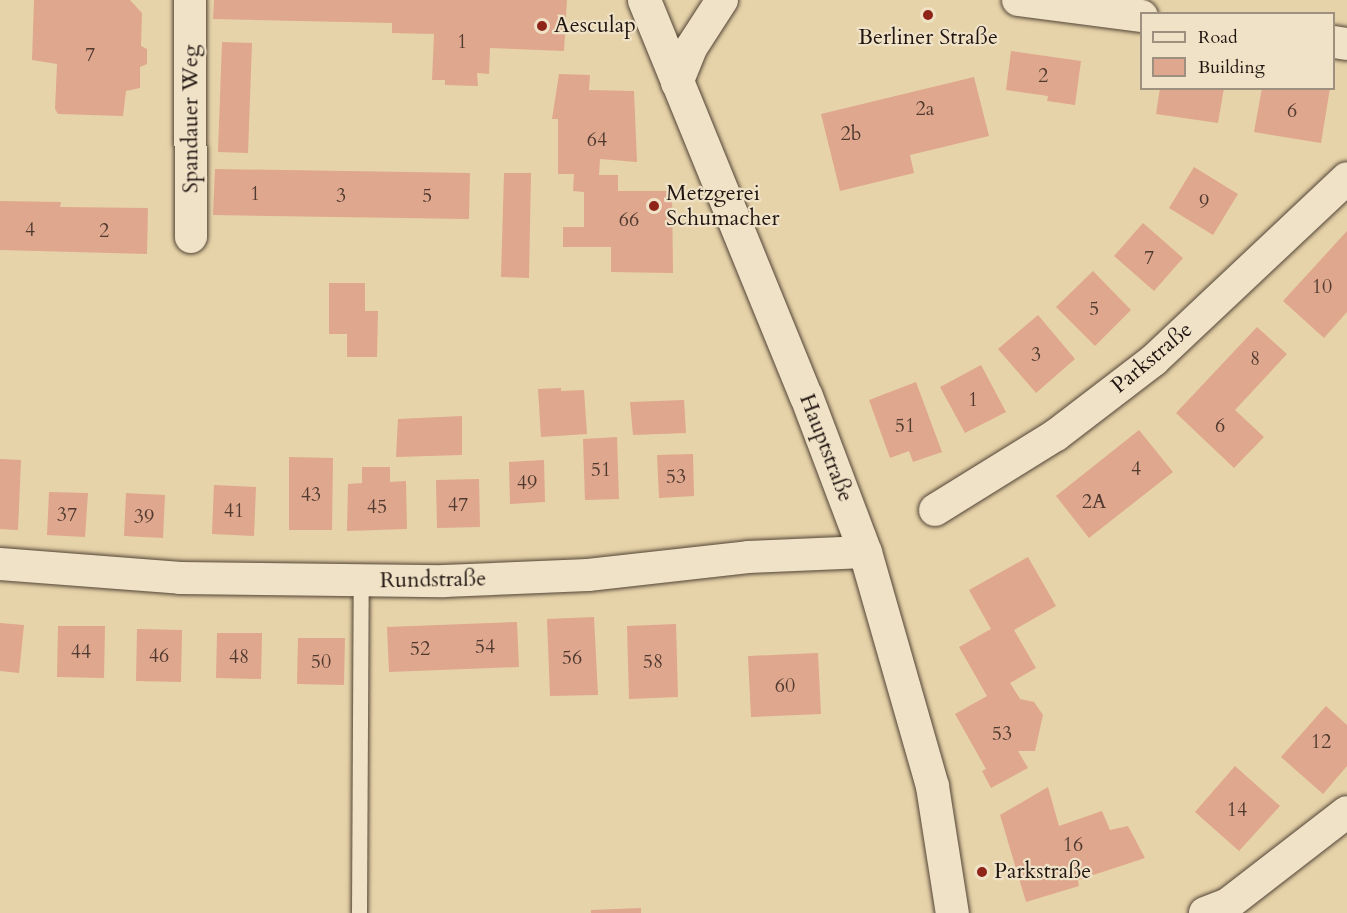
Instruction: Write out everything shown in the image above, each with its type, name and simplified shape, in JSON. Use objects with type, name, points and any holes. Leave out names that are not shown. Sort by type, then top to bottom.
[{"type":"main road","name":"Hauptstraße","points":[[644,0],[806,396],[865,552],[932,786],[952,913]]},
{"type":"street","name":"Spandauer Weg","points":[[190,0],[191,237]]},
{"type":"street","points":[[678,83],[691,48],[722,0]]},
{"type":"street","points":[[1018,0],[1140,16]]},
{"type":"street","name":"Parkstraße","points":[[935,510],[1056,435],[1154,360],[1347,178]]},
{"type":"street","name":"Rundstraße","points":[[0,564],[180,578],[361,582],[588,576],[748,557],[865,552]]},
{"type":"street","points":[[1205,913],[1228,904],[1347,812]]},
{"type":"lane","points":[[359,913],[361,582]]},
{"type":"building","points":[[34,0],[130,0],[142,13],[141,46],[147,49],[147,64],[140,67],[140,88],[126,91],[123,116],[58,114],[55,109],[57,64],[32,60]]},
{"type":"building","points":[[214,0],[567,0],[564,51],[490,48],[489,74],[477,73],[478,86],[445,85],[445,80],[432,80],[434,34],[392,33],[392,23],[213,19]]},
{"type":"building","points":[[222,42],[252,43],[248,153],[218,152]]},
{"type":"building","points":[[1011,51],[1081,61],[1075,105],[1047,101],[1048,96],[1006,90]]},
{"type":"building","points":[[559,74],[590,75],[589,90],[634,91],[637,162],[600,159],[599,175],[618,175],[618,191],[672,191],[673,273],[611,272],[611,247],[563,247],[563,227],[584,227],[584,192],[573,191],[574,174],[558,174],[558,119],[552,119]]},
{"type":"building","points":[[974,77],[989,136],[910,155],[914,173],[840,191],[821,114]]},
{"type":"building","points":[[1160,90],[1224,90],[1218,123],[1156,114]]},
{"type":"building","points":[[1262,90],[1330,90],[1321,143],[1254,132]]},
{"type":"building","points":[[1194,167],[1238,194],[1213,235],[1169,208]]},
{"type":"building","points":[[215,169],[470,173],[469,219],[213,215]]},
{"type":"building","points":[[504,173],[531,173],[529,278],[501,277]]},
{"type":"building","points":[[0,201],[61,202],[60,207],[148,208],[147,254],[0,250]]},
{"type":"building","points":[[1143,223],[1183,258],[1154,291],[1114,256]]},
{"type":"building","points":[[1347,231],[1347,312],[1324,338],[1283,301]]},
{"type":"building","points":[[1093,271],[1131,310],[1095,346],[1056,307]]},
{"type":"building","points":[[329,283],[365,283],[365,311],[378,311],[377,357],[347,357],[347,334],[329,334]]},
{"type":"building","points":[[1038,315],[1075,359],[1036,393],[998,349]]},
{"type":"building","points":[[1257,327],[1287,354],[1235,410],[1264,437],[1234,468],[1176,413]]},
{"type":"building","points":[[981,365],[1006,412],[965,433],[940,387]]},
{"type":"building","points":[[916,382],[942,452],[913,462],[909,451],[890,458],[869,400]]},
{"type":"building","points":[[561,388],[561,391],[584,390],[587,434],[541,437],[538,389]]},
{"type":"building","points":[[684,400],[686,433],[633,435],[630,402]]},
{"type":"building","points":[[462,416],[462,455],[396,457],[398,419]]},
{"type":"building","points":[[1139,430],[1173,472],[1089,538],[1056,496]]},
{"type":"building","points":[[617,437],[619,499],[585,500],[583,439]]},
{"type":"building","points":[[693,454],[694,496],[659,498],[657,455]]},
{"type":"building","points":[[289,457],[333,458],[332,530],[289,530]]},
{"type":"building","points":[[0,459],[21,460],[18,530],[0,529]]},
{"type":"building","points":[[544,460],[545,502],[510,504],[509,462]]},
{"type":"building","points":[[362,467],[390,467],[390,482],[406,481],[407,529],[347,531],[348,484],[362,483]]},
{"type":"building","points":[[479,479],[480,527],[437,528],[436,480]]},
{"type":"building","points":[[214,485],[256,487],[254,536],[212,534]]},
{"type":"building","points":[[49,492],[88,493],[85,537],[47,535]]},
{"type":"building","points":[[126,493],[165,495],[163,538],[124,536]]},
{"type":"building","points":[[1028,557],[1056,606],[1014,630],[1036,668],[1010,683],[1020,699],[1034,702],[1043,715],[1035,751],[1018,751],[1028,768],[991,788],[982,771],[986,769],[955,714],[987,696],[959,647],[991,629],[969,590]]},
{"type":"building","points":[[594,617],[598,695],[550,696],[547,619]]},
{"type":"building","points":[[517,622],[519,667],[389,672],[387,627]]},
{"type":"building","points":[[0,623],[24,625],[19,673],[0,671]]},
{"type":"building","points":[[676,624],[678,697],[629,699],[627,626]]},
{"type":"building","points":[[58,626],[105,626],[104,678],[57,677]]},
{"type":"building","points":[[137,629],[182,630],[181,682],[136,681]]},
{"type":"building","points":[[217,633],[262,633],[261,679],[216,678]]},
{"type":"building","points":[[298,638],[345,638],[344,685],[297,684]]},
{"type":"building","points":[[818,653],[821,714],[751,717],[748,656]]},
{"type":"building","points":[[1326,706],[1347,725],[1347,766],[1323,794],[1281,757]]},
{"type":"building","points":[[1235,766],[1280,806],[1239,851],[1195,812]]},
{"type":"building","points":[[1048,787],[1059,826],[1102,811],[1110,830],[1128,826],[1145,858],[1078,880],[1079,886],[1026,902],[1000,815]]},
{"type":"building","points":[[641,908],[641,913],[591,913],[591,910]]},
{"type":"place","name":"Berliner Straße","points":[[928,15]]},
{"type":"place","name":"Aesculap","points":[[542,26]]},
{"type":"place","name":"Metzgerei Schumacher","points":[[654,206]]},
{"type":"place","name":"Parkstraße","points":[[982,872]]}]
